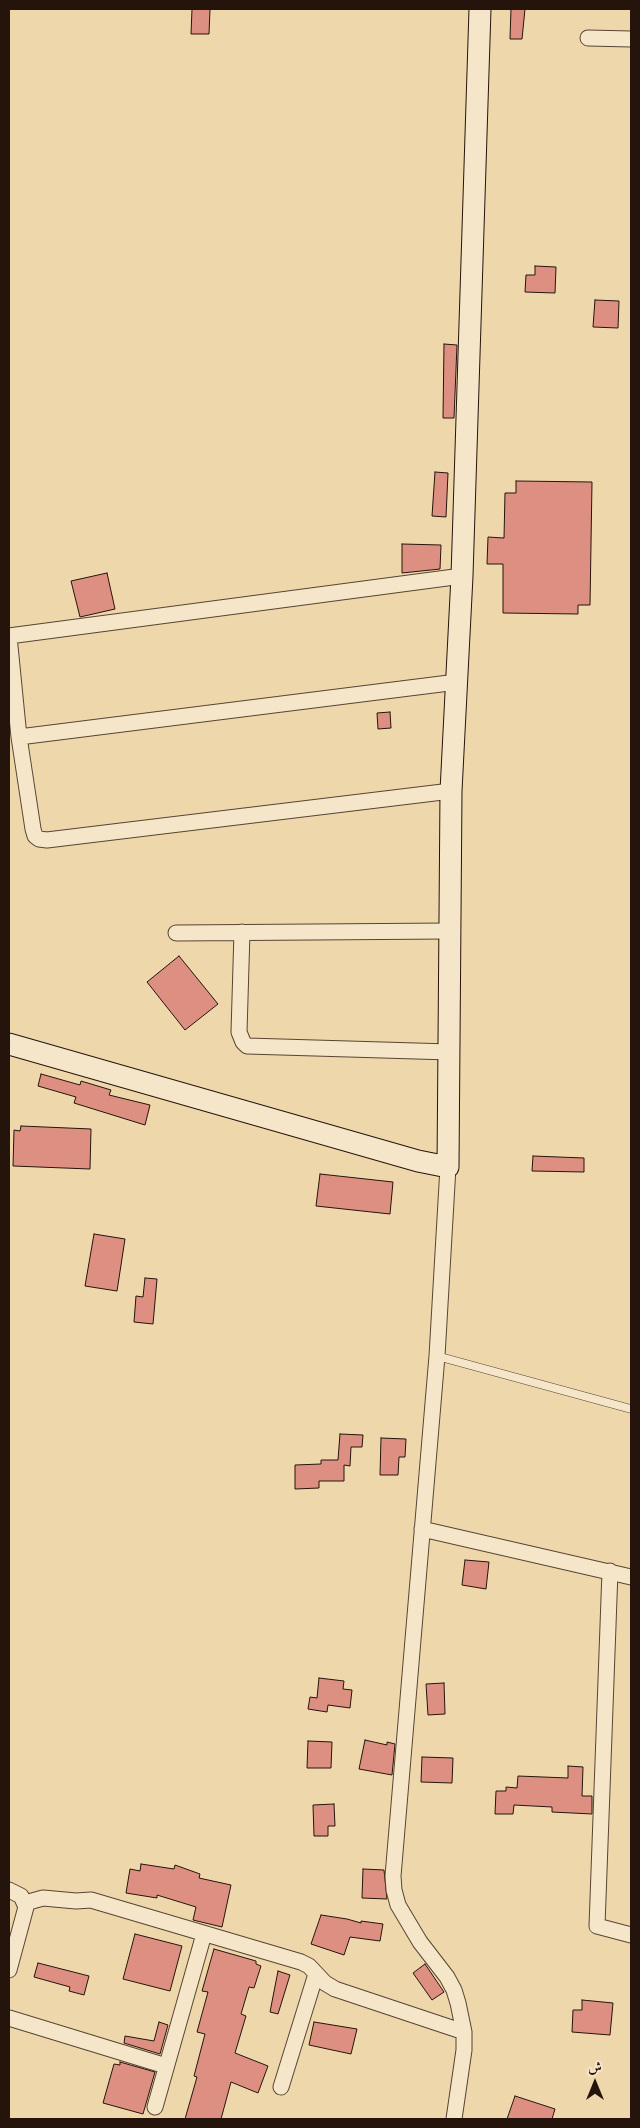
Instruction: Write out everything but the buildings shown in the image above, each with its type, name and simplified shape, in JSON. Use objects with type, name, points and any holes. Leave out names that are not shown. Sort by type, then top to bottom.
[{"type":"street","points":[[454,2119],[461,2078],[464,2032],[454,1990],[407,1921],[398,1905],[394,1890],[395,1846],[437,1356],[448,1167],[451,791],[462,576],[480,9]]},
{"type":"street","points":[[588,38],[631,38]]},
{"type":"street","points":[[451,791],[42,840],[35,836],[33,829],[19,737],[9,636],[462,576]]},
{"type":"street","points":[[19,737],[456,682]]},
{"type":"street","points":[[176,933],[450,931]]},
{"type":"street","points":[[242,932],[239,1032],[243,1042],[248,1046],[450,1052]]},
{"type":"street","points":[[9,1044],[418,1161],[448,1167]]},
{"type":"street","points":[[422,1529],[610,1571],[631,1578]]},
{"type":"street","points":[[610,1571],[597,1926],[631,1935]]},
{"type":"street","points":[[9,1890],[17,1893],[25,1903],[26,1911],[9,1970]]},
{"type":"street","points":[[25,1903],[43,1898],[76,1901],[91,1900],[301,1962],[309,1966],[325,1983],[335,1989],[464,2032]]},
{"type":"street","points":[[155,2106],[204,1934]]},
{"type":"street","points":[[281,2088],[316,1974]]},
{"type":"street","points":[[9,2018],[166,2066]]},
{"type":"lane","points":[[437,1356],[631,1409]]}]
